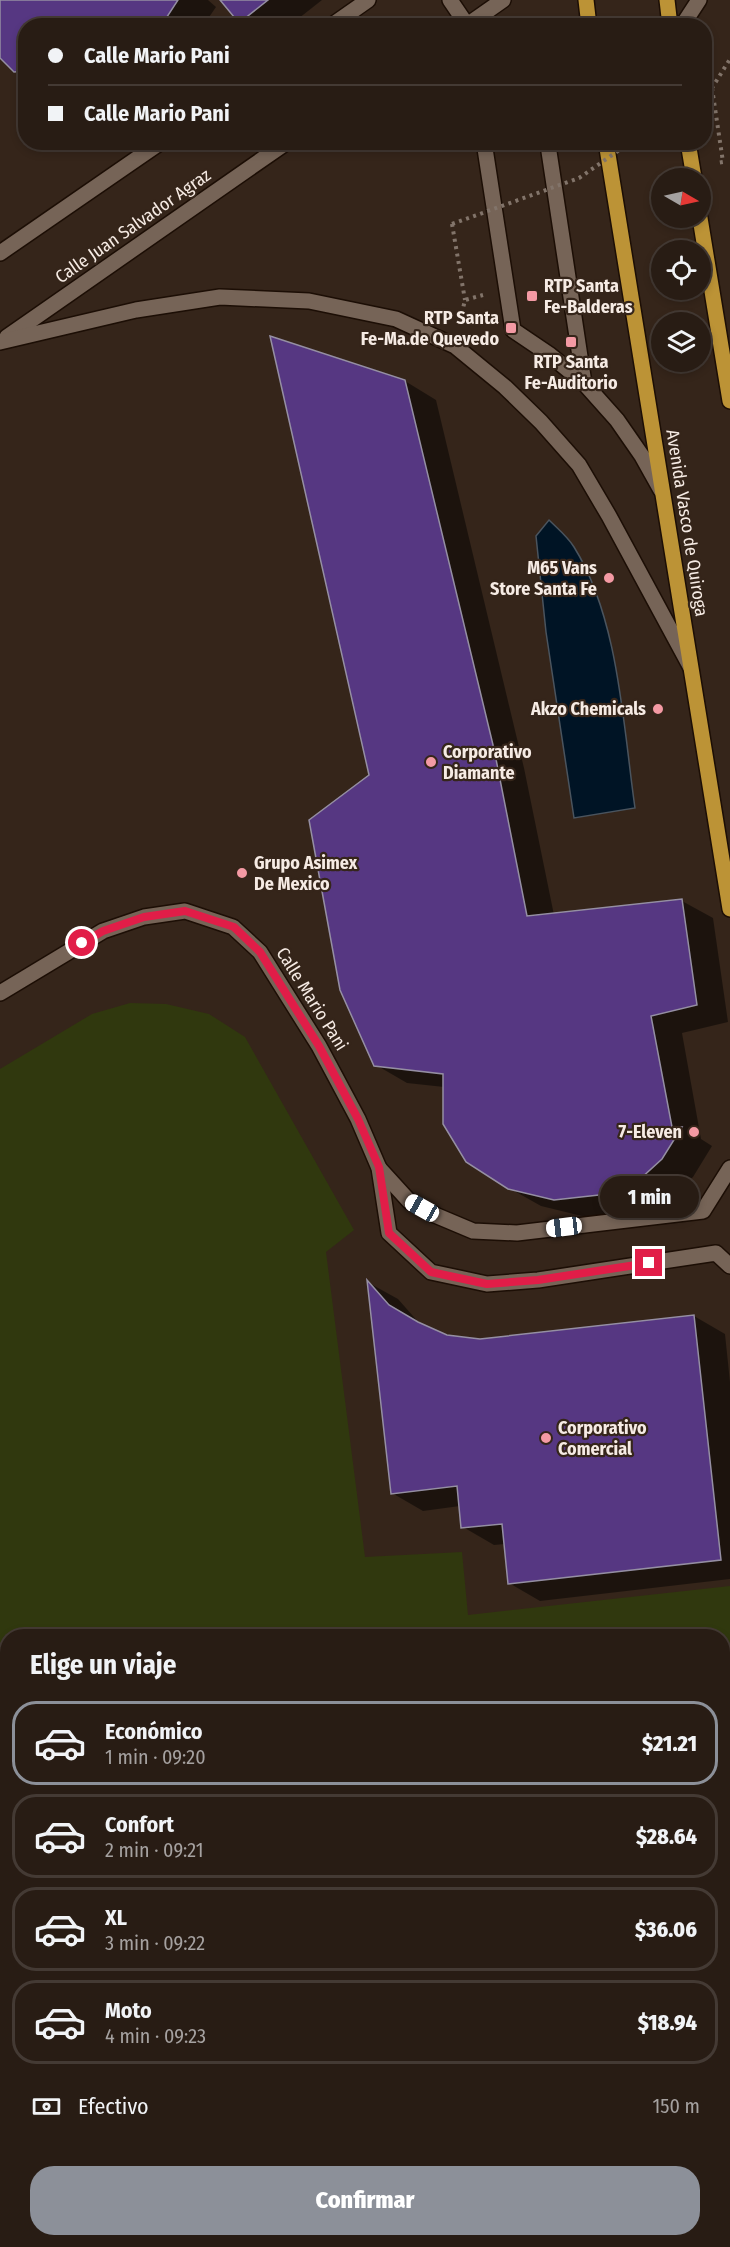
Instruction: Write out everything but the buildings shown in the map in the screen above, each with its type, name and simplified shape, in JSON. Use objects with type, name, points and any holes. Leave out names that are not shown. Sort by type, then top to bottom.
[{"type":"main road","points":[[586,0],[588,18]]},
{"type":"main road","points":[[667,0],[669,18]]},
{"type":"main road","name":"Avenida Vasco de Quiroga","points":[[607,150],[730,909]]},
{"type":"main road","points":[[689,150],[692,168]]},
{"type":"main road","points":[[702,228],[730,401]]},
{"type":"street","points":[[342,18],[368,0]]},
{"type":"street","points":[[450,0],[462,18]]},
{"type":"street","points":[[477,18],[503,0]]},
{"type":"street","points":[[687,18],[699,0]]},
{"type":"street","points":[[0,253],[149,150]]},
{"type":"street","name":"Calle Juan Salvador Agraz","points":[[0,342],[276,150]]},
{"type":"street","points":[[485,150],[513,330],[550,355],[584,383],[616,420],[642,456],[664,497]]},
{"type":"street","points":[[549,150],[584,383]]},
{"type":"street","points":[[0,342],[136,310],[220,297],[309,301],[396,319],[455,346],[505,387],[541,422],[579,465],[690,666]]},
{"type":"street","name":"Calle Mario Pani","points":[[0,993],[103,931],[144,917],[185,911],[234,927],[260,952],[319,1046],[358,1119],[379,1167],[389,1233],[431,1272],[487,1284],[538,1280],[716,1253],[730,1266]]},
{"type":"street","name":"Calle Mario Pani","points":[[379,1167],[409,1201],[435,1215],[473,1231],[517,1233],[703,1211],[730,1168]]},
{"type":"path","points":[[723,162],[712,88],[730,59]]},
{"type":"path","points":[[455,346],[465,300],[452,224],[579,178],[619,150]]},
{"type":"path","points":[[465,300],[507,289]]},
{"type":"green space","points":[[130,1003],[166,1004],[209,1014],[245,1037],[354,1230],[326,1252],[365,1557],[462,1552],[468,1615],[730,1586],[730,1629],[0,1629],[0,1069],[92,1014]]},
{"type":"water","points":[[549,520],[574,547],[589,575],[601,606],[617,673],[635,808],[574,818],[546,632],[536,536]]},
{"type":"place","name":"RTP Santa Fe-Balderas","points":[[532,296]]},
{"type":"place","name":"RTP Santa Fe-Ma.de Quevedo","points":[[511,328]]},
{"type":"place","name":"RTP Santa Fe-Auditorio","points":[[571,342]]},
{"type":"place","name":"M65 Vans Store Santa Fe","points":[[609,578]]},
{"type":"place","name":"Akzo Chemicals","points":[[658,709]]},
{"type":"place","name":"Corporativo Diamante","points":[[431,762]]},
{"type":"place","name":"Grupo Asimex De Mexico","points":[[242,873]]},
{"type":"place","name":"7-Eleven","points":[[694,1132]]},
{"type":"place","name":"Corporativo Comercial","points":[[546,1438]]},
{"type":"route","points":[[82,943],[103,931],[144,917],[185,911],[234,927],[260,952],[319,1046],[358,1119],[379,1167],[389,1233],[431,1272],[487,1284],[538,1280],[649,1263]]}]
